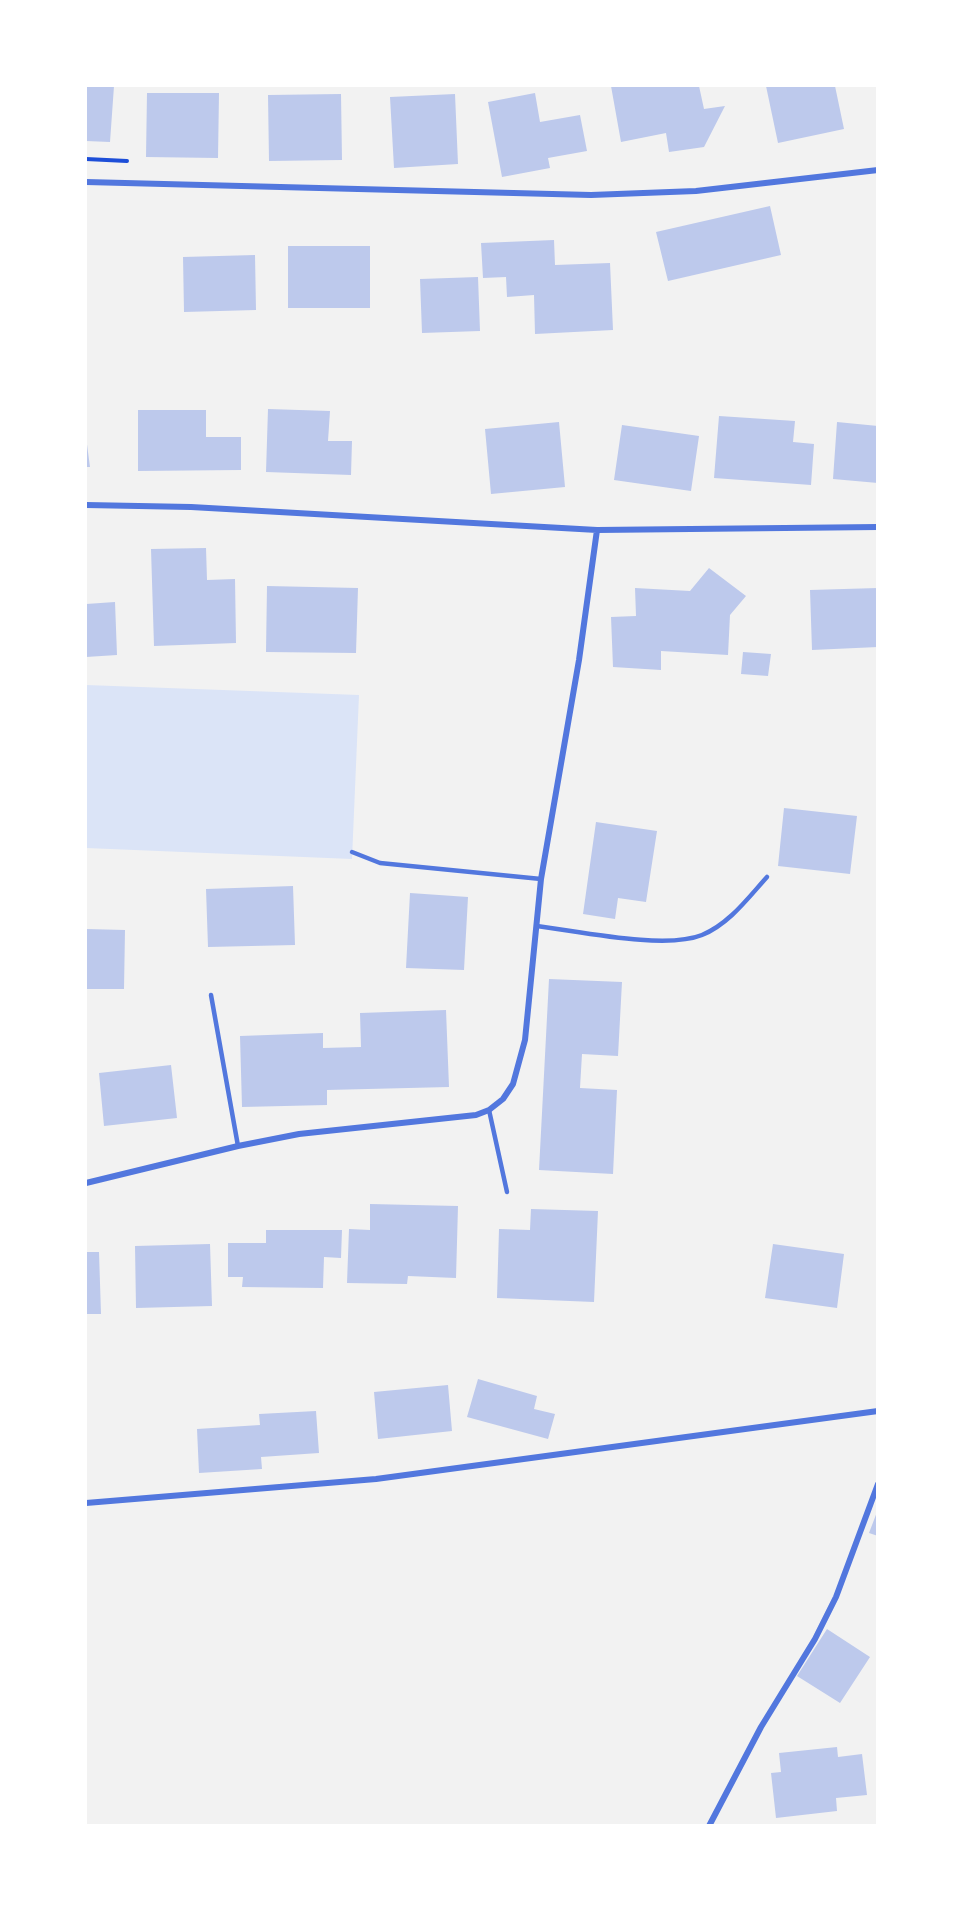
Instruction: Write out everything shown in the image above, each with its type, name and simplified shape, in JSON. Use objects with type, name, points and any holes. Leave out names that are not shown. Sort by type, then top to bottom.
[{"type":"street","points":[[86,182],[591,195],[696,191],[878,170]]},
{"type":"street","points":[[86,505],[191,507],[597,530],[878,527]]},
{"type":"street","points":[[86,1183],[238,1146],[332,1129],[463,1118],[489,1110],[503,1099],[513,1084],[520,1066],[530,1004],[541,879],[579,660],[597,530]]},
{"type":"street","points":[[86,1503],[376,1479],[878,1411]]},
{"type":"street","points":[[709,1826],[761,1727],[815,1639],[836,1597],[878,1484]]},
{"type":"lane","points":[[352,852],[380,863],[541,879]]},
{"type":"lane","points":[[537,926],[644,939],[673,940],[702,935],[734,914],[768,877]]},
{"type":"lane","points":[[212,995],[238,1146]]},
{"type":"lane","points":[[489,1110],[507,1192]]},
{"type":"shaded area","points":[[86,685],[359,695],[352,859],[86,848]]},
{"type":"building","points":[[86,86],[114,86],[110,142],[86,141]]},
{"type":"building","points":[[611,86],[699,86],[704,109],[725,106],[704,147],[669,152],[666,133],[621,142]]},
{"type":"building","points":[[766,86],[835,86],[844,129],[778,143]]},
{"type":"building","points":[[147,93],[219,93],[218,158],[146,157]]},
{"type":"building","points":[[535,93],[540,122],[580,115],[587,151],[548,158],[550,168],[502,177],[488,102]]},
{"type":"building","points":[[341,94],[342,160],[269,161],[268,95]]},
{"type":"building","points":[[455,94],[458,164],[394,168],[390,97]]},
{"type":"building","points":[[770,206],[781,255],[668,281],[656,232]]},
{"type":"building","points":[[554,240],[555,265],[610,263],[613,330],[535,334],[534,295],[507,297],[506,277],[483,278],[481,243]]},
{"type":"building","points":[[288,246],[370,246],[370,308],[288,308]]},
{"type":"building","points":[[255,255],[256,310],[184,312],[183,257]]},
{"type":"building","points":[[478,277],[480,331],[422,333],[420,279]]},
{"type":"building","points":[[268,409],[330,411],[328,441],[352,441],[351,475],[266,472]]},
{"type":"building","points":[[138,410],[206,410],[206,437],[241,437],[241,470],[138,471]]},
{"type":"building","points":[[719,416],[795,421],[793,442],[814,444],[811,485],[714,478]]},
{"type":"building","points":[[559,422],[565,487],[491,494],[485,429]]},
{"type":"building","points":[[837,422],[878,426],[878,483],[833,479]]},
{"type":"building","points":[[622,425],[699,436],[691,491],[614,480]]},
{"type":"building","points":[[86,437],[90,467],[86,467]]},
{"type":"building","points":[[206,548],[207,580],[235,579],[236,643],[154,646],[151,549]]},
{"type":"building","points":[[709,568],[746,596],[730,615],[728,655],[661,651],[661,670],[613,667],[611,617],[636,616],[635,588],[690,591]]},
{"type":"building","points":[[267,586],[358,588],[356,653],[266,652]]},
{"type":"building","points":[[878,588],[878,647],[812,650],[810,590]]},
{"type":"building","points":[[115,602],[117,655],[86,657],[86,604]]},
{"type":"building","points":[[743,652],[771,654],[768,676],[741,674]]},
{"type":"building","points":[[784,808],[857,816],[850,874],[778,866]]},
{"type":"building","points":[[596,822],[657,831],[646,902],[618,898],[615,919],[583,914]]},
{"type":"building","points":[[293,886],[295,945],[208,947],[206,889]]},
{"type":"building","points":[[410,893],[468,897],[464,970],[406,968]]},
{"type":"building","points":[[86,929],[125,930],[124,989],[86,989]]},
{"type":"building","points":[[549,979],[622,982],[618,1056],[582,1054],[580,1088],[617,1090],[613,1174],[539,1170]]},
{"type":"building","points":[[446,1010],[449,1087],[327,1090],[327,1105],[242,1107],[240,1036],[323,1033],[323,1048],[361,1047],[360,1013]]},
{"type":"building","points":[[171,1065],[177,1118],[104,1126],[99,1073]]},
{"type":"building","points":[[370,1204],[458,1206],[456,1278],[408,1276],[407,1284],[347,1283],[349,1229],[370,1230]]},
{"type":"building","points":[[531,1209],[598,1211],[594,1302],[497,1298],[499,1229],[530,1230]]},
{"type":"building","points":[[266,1230],[342,1230],[341,1258],[324,1257],[323,1288],[242,1287],[243,1277],[228,1277],[228,1243],[266,1243]]},
{"type":"building","points":[[210,1244],[212,1306],[136,1308],[135,1246]]},
{"type":"building","points":[[773,1244],[844,1254],[837,1308],[765,1298]]},
{"type":"building","points":[[86,1252],[99,1252],[101,1314],[86,1314]]},
{"type":"building","points":[[478,1379],[537,1396],[534,1409],[555,1414],[548,1439],[467,1417]]},
{"type":"building","points":[[448,1385],[452,1431],[378,1439],[374,1392]]},
{"type":"building","points":[[316,1411],[319,1453],[261,1457],[262,1469],[199,1473],[197,1429],[260,1425],[259,1414]]},
{"type":"building","points":[[878,1512],[878,1536],[869,1533]]},
{"type":"building","points":[[827,1629],[870,1657],[840,1703],[797,1676]]},
{"type":"building","points":[[837,1747],[838,1757],[862,1754],[867,1795],[836,1798],[837,1811],[776,1818],[771,1773],[781,1772],[779,1753]]}]
